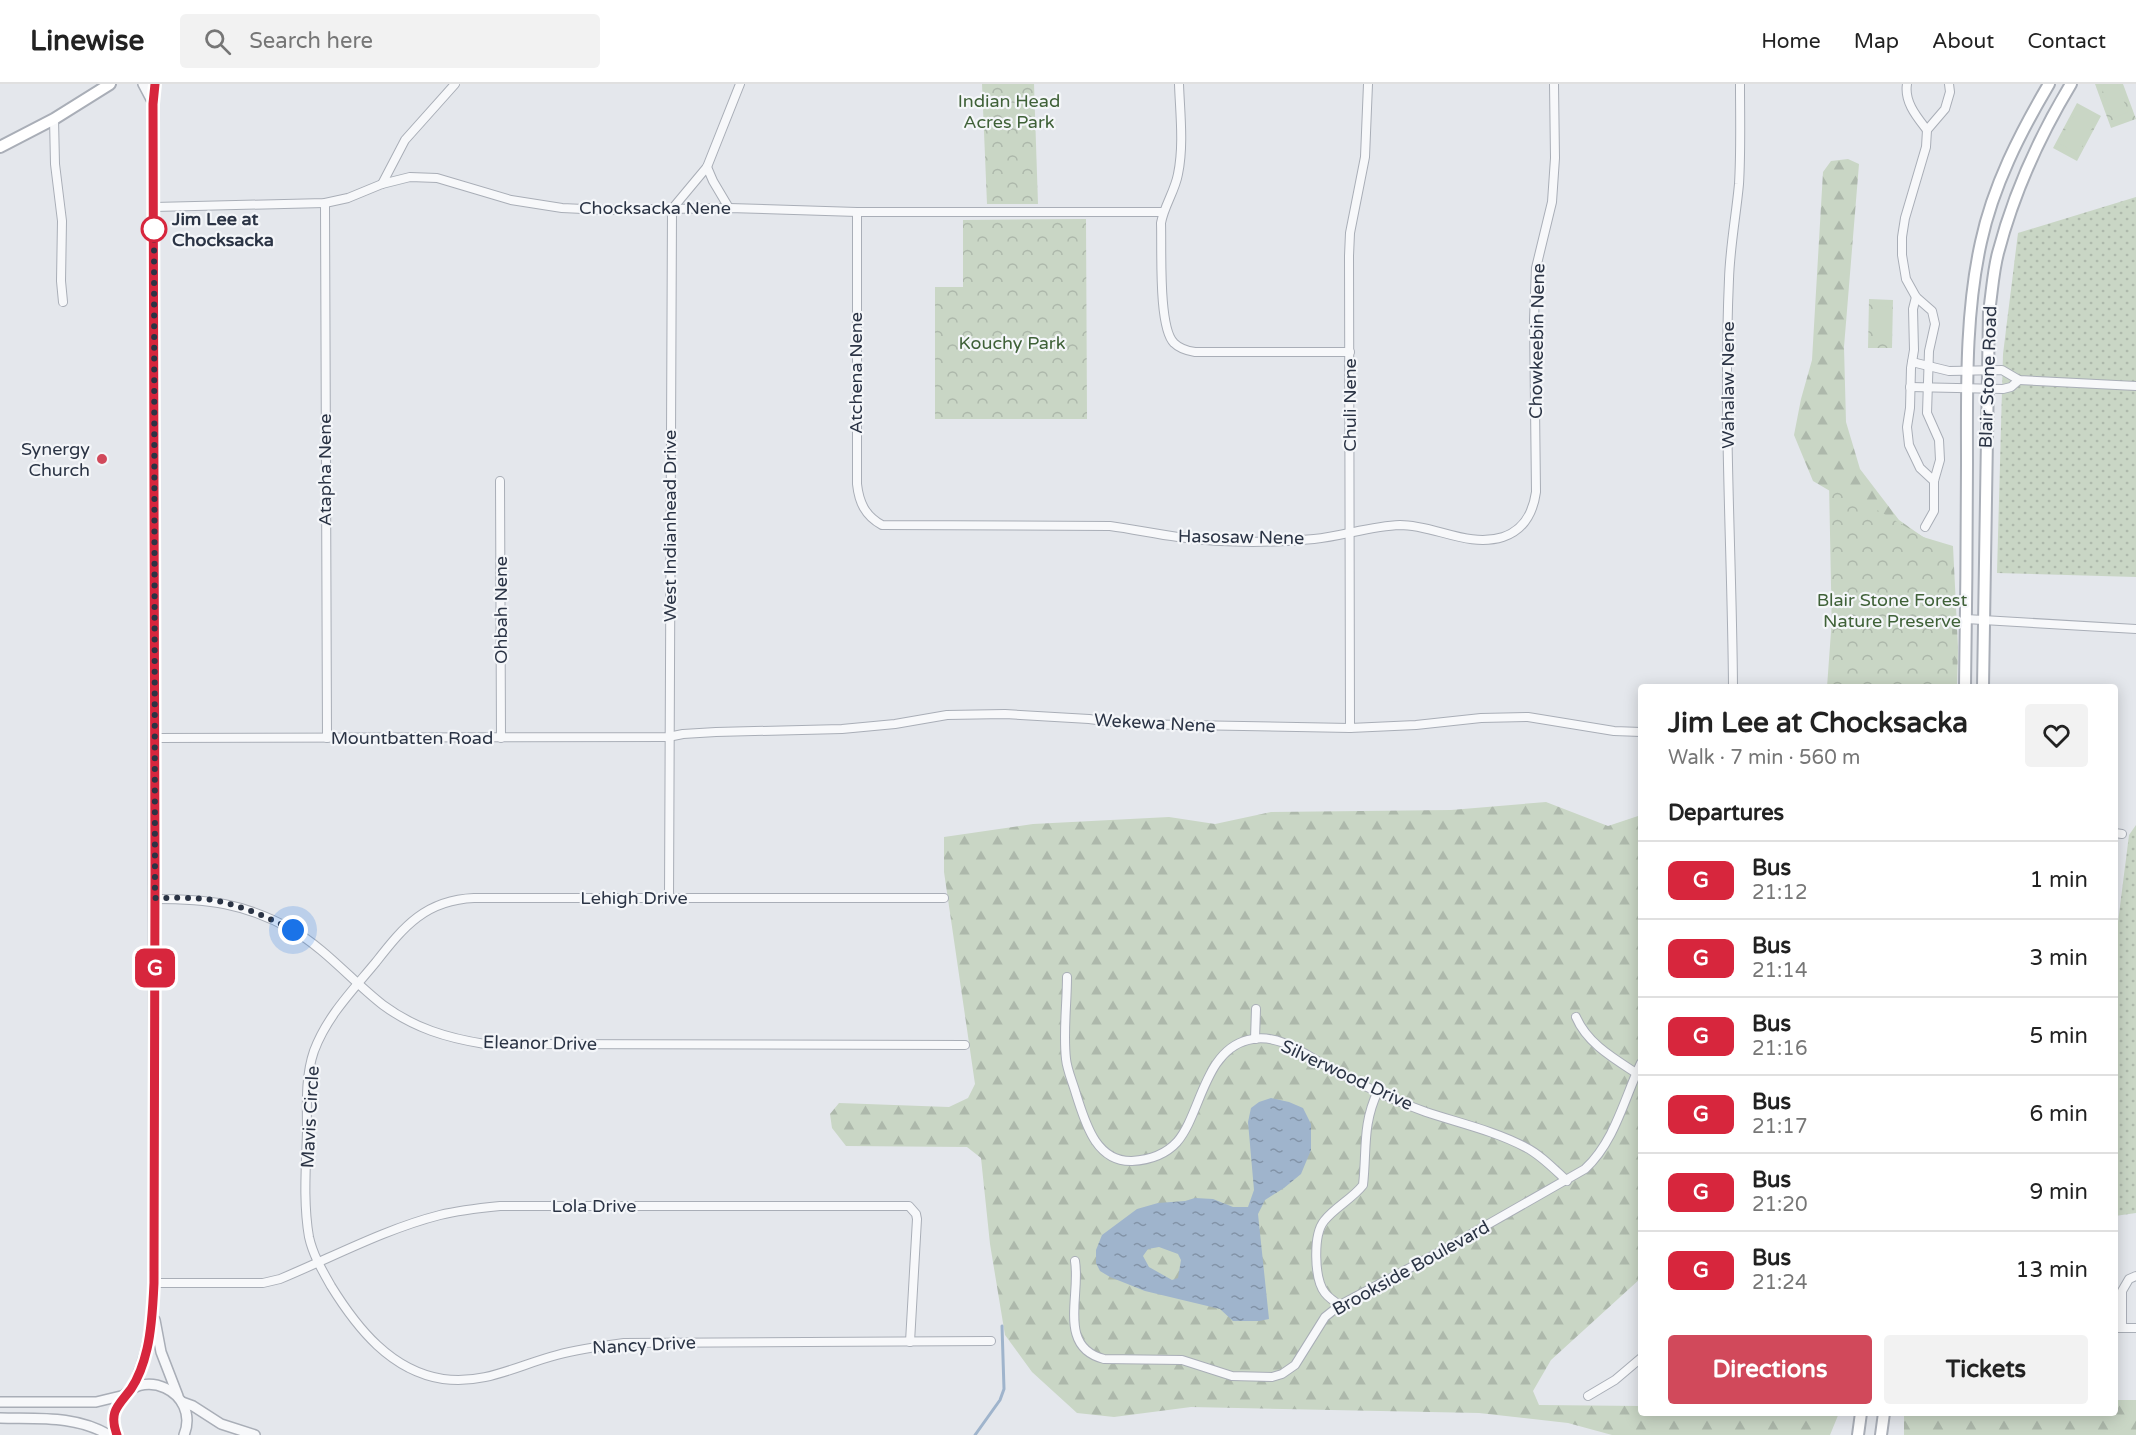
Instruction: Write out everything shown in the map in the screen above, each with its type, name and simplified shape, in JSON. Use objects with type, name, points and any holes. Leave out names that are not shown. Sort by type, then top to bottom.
[{"type":"main road","points":[[0,147],[54,119],[110,84]]},
{"type":"main road","name":"Blair Stone Road","points":[[1965,684],[1968,370],[1970,329],[1981,241],[2011,155],[2028,119],[2049,84]]},
{"type":"main road","name":"Blair Stone Road","points":[[1983,684],[1987,370],[1989,312],[1997,254],[2020,183],[2052,117],[2072,84]]},
{"type":"main road","points":[[1858,1435],[1861,1416]]},
{"type":"main road","points":[[1881,1435],[1884,1416]]},
{"type":"street","points":[[143,84],[153,104]]},
{"type":"street","points":[[117,1435],[114,1424],[115,1412],[139,1373],[148,1348],[154,1283],[153,104],[155,84]]},
{"type":"street","points":[[382,184],[405,140],[455,84]]},
{"type":"street","points":[[672,209],[707,167],[740,84]]},
{"type":"street","points":[[1179,84],[1178,175],[1161,223],[1163,314],[1166,330],[1173,343],[1185,350],[1195,352],[1350,352]]},
{"type":"street","name":"Chuli Nene","points":[[1350,728],[1350,233],[1365,157],[1368,84]]},
{"type":"street","name":"Chowkeebin Nene","points":[[1536,492],[1534,320],[1536,268],[1552,202],[1555,158],[1554,84]]},
{"type":"street","name":"Wahalaw Nene","points":[[1733,684],[1732,587],[1728,523],[1728,339],[1730,256],[1740,156],[1740,84]]},
{"type":"street","points":[[1907,84],[1906,96],[1927,130]]},
{"type":"street","points":[[1925,527],[1934,511],[1934,481],[1940,460],[1939,440],[1927,413],[1929,351],[1935,324],[1932,311],[1917,297],[1909,285],[1903,268],[1902,237],[1905,218],[1926,147],[1927,130],[1945,109],[1950,92],[1949,84]]},
{"type":"street","points":[[54,119],[55,164],[62,221],[63,302]]},
{"type":"street","points":[[707,167],[729,208]]},
{"type":"street","name":"Chocksacka Nene","points":[[154,207],[326,203],[410,177],[437,178],[511,200],[544,206],[605,210],[729,208],[857,212],[1163,212]]},
{"type":"street","name":"Atapha Nene","points":[[326,203],[327,738]]},
{"type":"street","name":"West Indianhead Drive","points":[[669,898],[672,209]]},
{"type":"street","name":"Atchena Nene","points":[[857,212],[858,498],[875,521],[882,525]]},
{"type":"street","points":[[1917,297],[1913,309],[1914,350],[1907,428],[1909,445],[1920,468],[1934,481]]},
{"type":"street","points":[[1912,362],[1949,371],[2002,370],[2019,380],[2136,386]]},
{"type":"street","points":[[1910,387],[2011,387],[2019,380]]},
{"type":"street","name":"Ohbah Nene","points":[[500,481],[501,738]]},
{"type":"street","name":"Hasosaw Nene","points":[[882,525],[1110,526],[1177,537],[1231,540],[1314,539],[1399,525],[1416,526],[1482,540],[1515,531],[1524,524],[1534,506],[1536,492]]},
{"type":"street","points":[[1966,619],[2136,629]]},
{"type":"street","name":"Wekewa Nene","points":[[668,737],[705,732],[842,729],[895,724],[947,715],[1005,714],[1079,718],[1128,724],[1350,728],[1416,725],[1495,717],[1528,717],[1614,731],[1638,732]]},
{"type":"street","name":"Mountbatten Road","points":[[155,738],[668,737]]},
{"type":"street","name":"Eleanor Drive","points":[[155,898],[213,900],[235,905],[293,930],[382,1004],[403,1018],[454,1039],[484,1044],[965,1045]]},
{"type":"street","name":"Lehigh Drive","points":[[359,983],[417,916],[441,903],[457,899],[944,898]]},
{"type":"street","name":"Silverwood Drive","points":[[1067,977],[1066,1060],[1071,1078],[1092,1136],[1101,1149],[1122,1160],[1151,1158],[1168,1150],[1185,1129],[1205,1084],[1221,1058],[1237,1044],[1255,1039],[1272,1040],[1298,1048],[1320,1063],[1378,1091],[1525,1147],[1567,1181]]},
{"type":"street","name":"Mavis Circle","points":[[318,1263],[310,1239],[306,1216],[310,1070],[314,1053],[327,1023],[359,983]]},
{"type":"street","points":[[1255,1039],[1256,1009]]},
{"type":"street","points":[[1576,1017],[1586,1035],[1614,1059],[1636,1073]]},
{"type":"street","name":"Brookside Boulevard","points":[[1075,1261],[1077,1285],[1073,1319],[1077,1337],[1087,1352],[1104,1359],[1182,1360],[1232,1376],[1272,1377],[1290,1370],[1295,1365],[1326,1317],[1340,1305],[1585,1169],[1603,1149],[1638,1069]]},
{"type":"street","points":[[1340,1305],[1324,1293],[1316,1247],[1317,1233],[1327,1218],[1363,1185],[1364,1142],[1370,1111],[1378,1091]]},
{"type":"street","name":"Lola Drive","points":[[154,1283],[263,1283],[280,1279],[404,1227],[465,1210],[500,1206],[909,1206],[912,1207],[917,1219],[910,1342]]},
{"type":"street","name":"Nancy Drive","points":[[318,1263],[356,1323],[382,1350],[414,1371],[443,1379],[482,1379],[499,1376],[555,1355],[624,1343],[990,1341]]},
{"type":"street","points":[[2136,1276],[2129,1279],[2122,1292],[2118,1328],[2136,1328]]},
{"type":"street","points":[[153,1306],[160,1352],[187,1420],[184,1435]]},
{"type":"street","points":[[1588,1396],[1615,1380],[1638,1361]]},
{"type":"street","points":[[0,1402],[96,1402],[127,1393],[142,1385],[155,1384],[168,1389],[180,1400],[221,1424],[255,1435]]},
{"type":"street","points":[[0,1418],[67,1420],[92,1426],[109,1435]]},
{"type":"green space","name":"Indian Head Acres Park","points":[[982,84],[1034,84],[1038,204],[987,204]]},
{"type":"green space","points":[[2095,84],[2123,84],[2136,119],[2111,128]]},
{"type":"green space","points":[[2117,84],[2128,112],[2113,118],[2101,86]]},
{"type":"green space","points":[[2077,103],[2101,116],[2077,161],[2053,148]]},
{"type":"green space","points":[[2076,111],[2096,121],[2078,154],[2058,143]]},
{"type":"green space","points":[[1848,159],[1859,164],[1844,347],[1846,422],[1860,469],[1899,520],[1923,537],[1953,546],[1958,647],[1957,684],[1827,684],[1839,521],[1830,491],[1813,481],[1794,435],[1812,360],[1823,172],[1831,161]]},
{"type":"green space","points":[[2136,197],[2136,577],[1997,573],[2003,354],[2018,233]]},
{"type":"green space","name":"Kouchy Park","points":[[1086,219],[1087,419],[935,419],[935,287],[963,287],[963,220]]},
{"type":"green space","points":[[1869,299],[1893,300],[1892,348],[1868,348]]},
{"type":"green space","points":[[1873,306],[1889,307],[1889,341],[1873,341]]},
{"type":"green space","name":"Blair Stone Forest Nature Preserve","points":[[1829,482],[1951,553],[1953,684],[1833,684]]},
{"type":"green space","points":[[1546,802],[1608,826],[1638,816],[1638,1281],[1551,1360],[1533,1391],[1539,1405],[1638,1406],[1638,1416],[1838,1416],[1830,1435],[1612,1435],[1568,1423],[1479,1413],[1191,1407],[1114,1417],[1077,1413],[1032,1372],[1005,1335],[990,1244],[981,1158],[967,1147],[846,1146],[832,1128],[830,1114],[839,1103],[949,1107],[968,1098],[975,1084],[944,872],[944,837],[1033,824],[1169,817],[1215,824],[1271,812],[1451,810]]},
{"type":"green space","points":[[2136,825],[2136,1213],[2118,1216],[2118,922],[2129,835]]},
{"type":"green space","points":[[2118,1400],[2136,1400],[2136,1435],[1904,1435],[1904,1416],[2118,1416]]},
{"type":"water","points":[[1271,1098],[1289,1102],[1303,1108],[1311,1124],[1311,1150],[1301,1174],[1265,1200],[1258,1214],[1269,1319],[1233,1321],[1220,1309],[1145,1291],[1100,1271],[1096,1263],[1096,1250],[1102,1235],[1137,1209],[1158,1203],[1195,1198],[1213,1199],[1233,1207],[1248,1207],[1254,1190],[1248,1122],[1251,1108]],"holes":[[[1159,1247],[1178,1254],[1181,1260],[1178,1278],[1172,1280],[1149,1267],[1143,1256],[1148,1249]]]},
{"type":"waterway","points":[[975,1435],[1000,1400],[1004,1389],[1002,1326]]},
{"type":"bus line","name":"G","points":[[117,1435],[114,1424],[117,1406],[124,1395],[130,1391],[148,1348],[154,1283],[153,104],[155,84]]},
{"type":"place","name":"Jim Lee at Chocksacka","points":[[154,229]]},
{"type":"place","name":"Synergy Church","points":[[102,459]]},
{"type":"route","points":[[154,229],[155,898],[196,898],[235,905],[293,930]]}]
